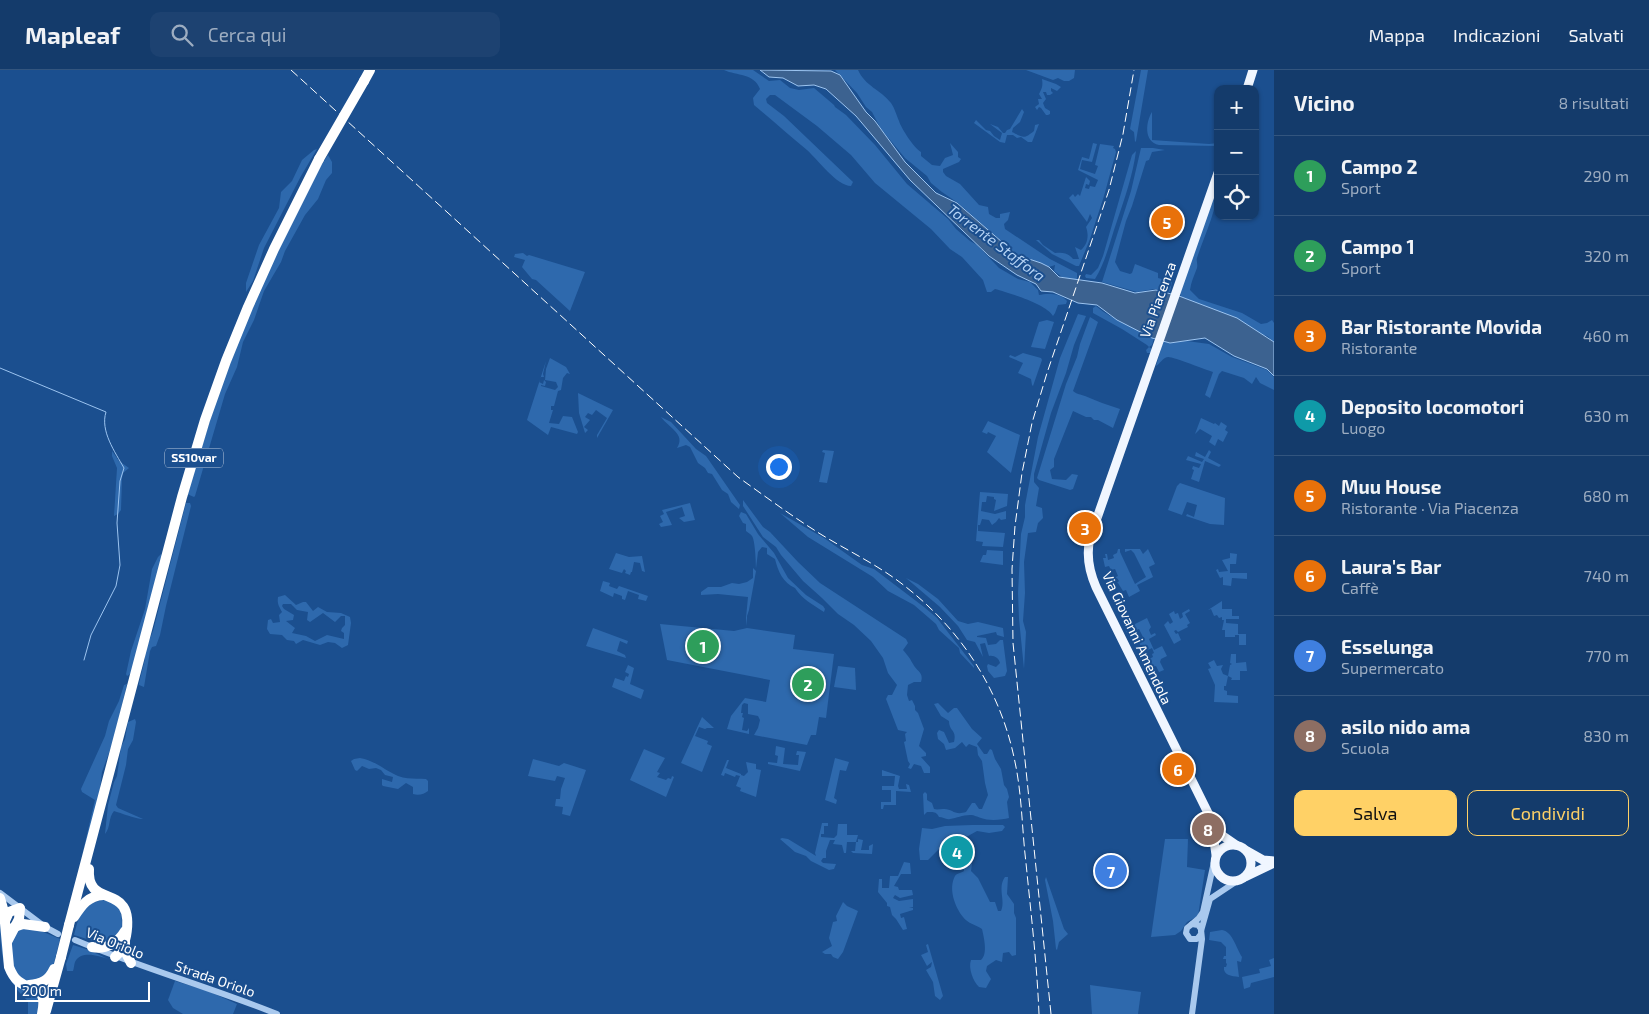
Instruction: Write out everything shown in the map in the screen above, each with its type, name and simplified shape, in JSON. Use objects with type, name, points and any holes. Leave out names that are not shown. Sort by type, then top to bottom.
[{"type":"highway","name":"SS10var","points":[[44,1014],[72,918],[182,497],[213,395],[240,324],[274,248],[320,158],[370,70]]},
{"type":"highway","points":[[87,856],[90,861],[88,879],[90,884],[97,892],[120,902],[126,913],[127,925],[115,957]]},
{"type":"highway","points":[[72,918],[87,900],[103,895]]},
{"type":"highway","points":[[0,898],[10,925],[7,948],[8,964],[11,972],[19,981],[35,988],[41,994],[44,1014]]},
{"type":"highway","points":[[10,925],[20,916],[20,908]]},
{"type":"highway","points":[[10,925],[23,924],[45,927]]},
{"type":"highway","points":[[92,947],[103,948],[121,942]]},
{"type":"highway","points":[[121,942],[131,963]]},
{"type":"highway","points":[[28,985],[41,983],[49,979],[61,957]]},
{"type":"main road","points":[[1248,85],[1253,70]]},
{"type":"main road","name":"Via Piacenza","points":[[1155,351],[1217,175]]},
{"type":"main road","name":"Via Giovanni Amendola","points":[[1155,351],[1090,538],[1088,560],[1093,578],[1111,619],[1209,816],[1220,834],[1236,845]]},
{"type":"main road","name":"Via Giovanni Amendola","points":[[1209,816],[1214,835],[1215,859]]},
{"type":"main road","points":[[1229,845],[1236,845],[1263,860],[1274,862],[1241,879],[1227,881],[1219,876],[1216,871],[1215,859],[1223,848],[1229,845]]},
{"type":"main road","points":[[1241,879],[1251,866],[1250,858],[1246,851]]},
{"type":"street","points":[[1200,953],[1198,944],[1188,937],[1186,933],[1187,928],[1203,912],[1215,859]]},
{"type":"street","points":[[1193,940],[1199,938],[1210,899],[1241,879]]},
{"type":"street","points":[[0,893],[45,927],[58,934]]},
{"type":"street","points":[[1192,924],[1198,925],[1201,933],[1202,947],[1192,1014]]},
{"type":"street","name":"Via Oriolo","points":[[75,940],[145,968]]},
{"type":"street","name":"Strada Oriolo","points":[[145,968],[277,1014]]},
{"type":"shaded area","points":[[724,70],[753,70],[769,81],[780,80],[790,88],[799,90],[814,88],[846,115],[875,145],[907,184],[948,219],[956,229],[977,245],[999,268],[1018,279],[1030,282],[1038,290],[1039,295],[1058,295],[1067,301],[1066,304],[1058,305],[1053,316],[1043,307],[1018,296],[995,289],[987,292],[983,280],[962,257],[950,249],[931,229],[875,183],[851,155],[817,126],[775,95],[770,95],[766,99],[767,103],[784,116],[853,182],[851,186],[840,182],[828,172],[807,150],[754,105],[753,98],[760,89],[754,80]]},
{"type":"shaded area","points":[[835,70],[858,70],[869,84],[891,103],[908,138],[921,152],[921,156],[932,165],[940,166],[945,158],[953,155],[950,143],[961,159],[959,162],[943,169],[946,176],[960,184],[979,205],[988,207],[989,214],[996,218],[1000,218],[1000,214],[1010,212],[1008,220],[1004,224],[1005,229],[1050,259],[1077,273],[1076,280],[1062,277],[1054,271],[1055,265],[1049,267],[1017,255],[958,203],[931,183],[927,176],[905,158],[881,129],[872,112],[866,107],[857,93]]},
{"type":"shaded area","points":[[1026,70],[1075,70],[1074,78],[1064,81],[1058,78],[1053,80]]},
{"type":"shaded area","points":[[1141,70],[1148,70],[1135,142],[1134,132],[1130,129]]},
{"type":"shaded area","points":[[1042,79],[1061,87],[1057,91],[1051,88],[1053,93],[1050,95],[1043,92],[1046,99],[1043,103],[1045,108],[1050,111],[1048,115],[1041,108],[1039,107],[1037,110],[1035,107],[1039,104],[1038,99],[1042,99],[1039,94],[1042,87]]},
{"type":"shaded area","points":[[1022,109],[1024,112],[1020,122],[1013,128],[1012,132],[1026,136],[1034,131],[1035,125],[1039,124],[1032,142],[1028,142],[1021,137],[1017,138],[1013,135],[1007,135],[1005,143],[1000,142],[974,123],[976,120],[1000,140],[1002,133],[990,124],[998,127],[1005,133],[1010,129]]},
{"type":"shaded area","points":[[1152,112],[1152,140],[1214,143],[1214,146],[1159,145],[1150,140],[1148,136],[1148,121]]},
{"type":"shaded area","points":[[1093,143],[1097,144],[1092,162],[1082,160],[1080,169],[1095,174],[1098,166],[1095,165],[1100,144],[1114,146],[1113,148],[1116,152],[1090,239],[1079,266],[1076,266],[1052,254],[1036,240],[1039,240],[1055,253],[1065,253],[1073,259],[1079,259],[1075,247],[1081,250],[1085,245],[1088,236],[1086,227],[1092,218],[1090,214],[1087,222],[1069,198],[1073,194],[1075,197],[1078,194],[1080,196],[1086,177],[1090,181],[1089,185],[1086,184],[1085,188],[1095,187],[1098,180],[1078,170],[1082,157],[1089,159]]},
{"type":"shaded area","points":[[1141,148],[1165,150],[1152,152],[1149,160],[1146,161],[1126,221],[1115,262],[1120,271],[1130,274],[1135,264],[1158,273],[1158,278],[1172,282],[1170,292],[1154,289],[1137,292],[1102,282],[1131,191]]},
{"type":"shaded area","points":[[317,149],[264,248],[253,281],[246,292],[246,283],[259,245],[279,208],[281,192],[292,181],[302,160]]},
{"type":"shaded area","points":[[1136,151],[1128,186],[1105,258],[1095,279],[1086,278],[1086,274],[1091,275],[1098,268],[1103,256],[1132,155]]},
{"type":"shaded area","points":[[328,155],[332,162],[332,173],[326,180],[318,199],[305,215],[285,251],[281,262],[264,291],[254,320],[243,342],[237,367],[225,394],[194,497],[187,494],[223,379],[258,293],[312,179]]},
{"type":"shaded area","points":[[1214,195],[1214,209],[1197,258],[1197,268],[1190,290],[1199,299],[1242,313],[1261,324],[1272,320],[1274,323],[1274,342],[1267,336],[1250,333],[1181,297],[1180,293]]},
{"type":"shaded area","points":[[523,253],[527,256],[585,272],[570,311],[536,280],[532,279],[522,267],[525,260],[514,257],[515,254]]},
{"type":"shaded area","points":[[1096,306],[1110,316],[1154,338],[1152,345],[1149,347],[1093,313],[1093,308]]},
{"type":"shaded area","points":[[1078,314],[1086,316],[1051,413],[1034,474],[1034,482],[1039,488],[1036,506],[1042,508],[1043,518],[1038,523],[1036,532],[1028,533],[1024,562],[1025,593],[1023,621],[1026,632],[1024,669],[1018,593],[1021,534],[1025,517],[1025,505],[1038,437],[1060,358]]},
{"type":"shaded area","points":[[1090,317],[1098,322],[1073,391],[1120,409],[1113,428],[1091,417],[1086,417],[1073,411],[1054,459],[1054,467],[1050,470],[1052,479],[1066,480],[1072,474],[1078,475],[1073,489],[1070,490],[1037,478],[1066,384]]},
{"type":"shaded area","points":[[1047,320],[1054,322],[1045,349],[1031,347],[1039,322]]},
{"type":"shaded area","points":[[1164,338],[1209,344],[1232,357],[1267,370],[1274,377],[1274,390],[1260,383],[1256,377],[1252,384],[1244,378],[1222,371],[1219,374],[1210,398],[1205,395],[1213,372],[1171,357],[1164,359],[1156,366]]},
{"type":"shaded area","points":[[1149,347],[1152,349],[1151,353],[1147,353],[1146,350]]},
{"type":"shaded area","points":[[1023,353],[1041,358],[1042,360],[1033,386],[1031,379],[1018,373],[1023,363],[1009,357],[1010,355],[1015,357]]},
{"type":"shaded area","points":[[550,358],[566,367],[570,374],[567,373],[563,378],[561,390],[558,390],[561,391],[558,391],[554,406],[551,406],[551,410],[553,410],[549,423],[559,424],[563,416],[572,417],[578,432],[577,434],[551,427],[548,435],[527,420],[539,382],[543,384],[544,380],[546,382],[545,386],[541,386],[555,390],[558,387],[556,382],[545,380]]},
{"type":"shaded area","points":[[546,361],[544,377],[540,379]]},
{"type":"shaded area","points":[[578,393],[613,410],[597,438],[607,418],[596,410],[592,415],[588,413],[585,417],[590,420],[584,427],[588,430],[585,433],[579,413]]},
{"type":"shaded area","points":[[661,417],[671,422],[696,449],[706,456],[740,505],[739,509],[731,502],[728,494],[722,490],[712,474],[708,473],[698,463],[690,447],[686,445],[677,448],[679,443],[678,435]]},
{"type":"shaded area","points":[[1201,418],[1219,426],[1221,422],[1227,426],[1225,430],[1228,432],[1223,442],[1218,439],[1215,446],[1209,442],[1212,436],[1200,429],[1195,434]]},
{"type":"shaded area","points":[[988,421],[1020,435],[1011,473],[987,452],[996,436],[988,432],[987,434],[982,432]]},
{"type":"shaded area","points":[[823,450],[834,451],[827,483],[819,482],[825,453],[822,452]]},
{"type":"shaded area","points":[[1209,450],[1211,452],[1208,458],[1221,465],[1219,467],[1205,461],[1199,482],[1191,479],[1194,470],[1192,469],[1193,466],[1199,468],[1201,464],[1186,460],[1188,456],[1202,462],[1204,459],[1195,456],[1196,452],[1205,457]]},
{"type":"shaded area","points":[[112,451],[119,461],[129,468],[123,473],[122,478],[121,510],[114,516],[117,468]]},
{"type":"shaded area","points":[[1180,483],[1225,498],[1224,525],[1210,524],[1186,516],[1187,514],[1194,517],[1197,505],[1187,502],[1182,515],[1168,510],[1177,486]]},
{"type":"shaded area","points":[[980,492],[1008,494],[1007,506],[994,511],[996,500],[994,497],[987,496],[986,502],[982,502],[981,511],[995,514],[1006,511],[1006,519],[1001,520],[999,518],[992,525],[989,520],[982,519],[980,525],[978,525],[978,531],[1005,533],[1003,547],[982,546],[983,542],[976,541]]},
{"type":"shaded area","points":[[743,500],[763,527],[820,583],[906,639],[908,643],[903,650],[921,674],[922,679],[921,682],[914,682],[908,685],[907,695],[909,701],[912,700],[915,706],[924,729],[919,746],[926,753],[926,756],[921,757],[930,767],[930,773],[924,773],[921,766],[914,764],[911,769],[908,768],[910,764],[904,742],[906,741],[905,734],[907,732],[898,730],[886,699],[888,695],[892,695],[897,685],[888,673],[883,658],[871,641],[854,625],[838,614],[803,581],[776,547],[763,537],[743,506]]},
{"type":"shaded area","points":[[186,503],[190,503],[191,506],[160,635],[156,646],[152,647],[150,651],[144,687],[139,685],[139,683],[145,651],[153,631]]},
{"type":"shaded area","points":[[690,503],[695,520],[684,522],[679,518],[685,516],[682,507],[666,512],[672,525],[661,527],[659,524],[663,522],[660,516],[664,514],[662,510]]},
{"type":"shaded area","points":[[741,512],[746,514],[758,534],[774,553],[788,578],[806,595],[823,606],[824,612],[805,599],[784,580],[775,559],[767,554],[767,548],[762,547],[758,552],[756,568],[753,538],[746,531],[746,524],[743,523],[739,516]]},
{"type":"shaded area","points":[[780,513],[824,538],[862,565],[874,569],[924,607],[937,618],[974,668],[960,653],[959,648],[914,605],[888,591],[873,577],[808,537]]},
{"type":"shaded area","points":[[1118,549],[1120,549],[1135,584],[1146,577],[1134,553],[1131,550],[1125,552],[1125,549],[1140,549],[1143,554],[1148,549],[1155,564],[1149,567],[1153,577],[1137,585],[1140,591],[1129,597],[1126,590],[1123,591],[1117,583],[1119,581],[1117,578],[1114,578],[1118,576],[1115,569],[1111,570],[1109,566],[1105,567],[1103,558],[1106,558],[1105,554],[1107,554],[1108,560],[1114,558],[1113,555],[1117,553]]},
{"type":"shaded area","points":[[987,550],[1003,551],[1003,565],[980,562],[983,555],[986,555]]},
{"type":"shaded area","points":[[616,553],[629,557],[642,556],[645,572],[642,571],[640,563],[634,562],[630,575],[625,573],[624,569],[622,573],[609,569]]},
{"type":"shaded area","points":[[1230,553],[1237,554],[1236,564],[1230,564],[1230,573],[1247,573],[1247,579],[1232,578],[1231,586],[1223,585],[1223,577],[1220,578],[1216,570],[1218,569],[1219,572],[1228,571],[1222,560],[1230,558]]},
{"type":"shaded area","points":[[161,554],[163,557],[132,673],[127,676],[131,651],[145,609],[152,569]]},
{"type":"shaded area","points":[[753,568],[756,571],[747,616],[747,626],[746,618],[748,597],[718,594],[701,595],[701,592],[708,587],[721,587],[732,583],[747,582],[753,578]]},
{"type":"shaded area","points":[[906,578],[918,584],[938,599],[958,621],[968,624],[978,622],[1003,628],[1004,637],[997,635],[996,632],[977,637],[986,638],[988,645],[996,644],[1003,640],[1007,671],[1005,676],[994,678],[988,671],[988,664],[996,667],[1000,663],[996,657],[989,656],[985,643],[980,644],[983,657],[975,642],[967,640],[958,626],[940,607]]},
{"type":"shaded area","points":[[603,581],[610,583],[609,586],[617,589],[619,586],[648,596],[646,601],[638,599],[639,595],[628,591],[625,600],[622,599],[622,596],[614,593],[613,597],[600,591]]},
{"type":"shaded area","points":[[285,595],[296,605],[306,602],[313,611],[318,607],[327,612],[341,613],[350,617],[348,645],[342,648],[335,643],[328,642],[320,645],[303,640],[296,644],[294,641],[287,640],[282,635],[270,634],[267,629],[268,620],[271,619],[273,623],[280,622],[279,615],[282,612],[278,603],[278,597]],"holes":[[[283,604],[291,604],[297,610],[308,612],[307,620],[310,622],[323,613],[335,622],[341,616],[345,616],[345,625],[341,631],[344,633],[344,639],[327,635],[315,641],[306,636],[292,633],[295,628],[286,621],[293,620],[294,615],[282,606]]]},
{"type":"shaded area","points":[[1222,601],[1222,609],[1232,609],[1232,616],[1239,616],[1239,619],[1226,619],[1226,623],[1238,624],[1238,634],[1246,634],[1246,645],[1239,645],[1239,635],[1225,637],[1225,630],[1222,630],[1224,620],[1217,615],[1214,616],[1211,609],[1208,610]]},
{"type":"shaded area","points":[[1189,609],[1190,611],[1185,614],[1190,623],[1187,625],[1188,627],[1178,632],[1174,631],[1176,634],[1178,633],[1181,640],[1174,644],[1164,625],[1168,621],[1170,624],[1173,622],[1169,614],[1174,611],[1175,614],[1178,613],[1180,619],[1183,617],[1182,613]]},
{"type":"shaded area","points":[[1147,618],[1151,627],[1149,630],[1151,635],[1155,633],[1156,635],[1149,639],[1154,650],[1162,646],[1167,656],[1161,659],[1160,662],[1164,670],[1159,672],[1156,666],[1153,667],[1149,659],[1153,657],[1152,648],[1146,651],[1144,655],[1139,642],[1144,639],[1139,629],[1136,630],[1137,633],[1129,637],[1125,629]]},
{"type":"shaded area","points":[[660,624],[734,631],[747,628],[795,635],[793,649],[834,654],[826,718],[819,717],[816,735],[811,735],[807,745],[754,735],[760,720],[758,716],[748,714],[748,704],[744,703],[741,713],[743,713],[742,717],[744,718],[742,730],[747,731],[749,728],[749,734],[727,729],[731,716],[745,698],[766,702],[770,680],[667,660]]},
{"type":"shaded area","points":[[593,628],[628,641],[627,644],[620,641],[617,651],[625,655],[626,658],[586,646]]},
{"type":"shaded area","points":[[1231,654],[1236,654],[1236,663],[1246,662],[1247,671],[1240,671],[1240,680],[1231,680],[1232,678],[1228,676],[1230,665],[1232,664],[1230,663]]},
{"type":"shaded area","points":[[1214,660],[1217,666],[1223,665],[1221,669],[1223,674],[1228,676],[1224,690],[1227,691],[1227,695],[1238,696],[1238,703],[1214,702],[1215,685],[1208,669],[1211,668],[1208,663]]},
{"type":"shaded area","points":[[628,665],[634,668],[630,684],[644,690],[641,699],[612,687],[615,678],[624,681],[626,676],[628,677],[629,674],[625,672]]},
{"type":"shaded area","points":[[838,666],[855,668],[856,690],[834,687]]},
{"type":"shaded area","points":[[127,684],[113,742],[102,772],[99,797],[82,856],[95,800],[82,792],[81,789],[105,736],[124,685]]},
{"type":"shaded area","points":[[938,703],[948,713],[957,708],[972,729],[982,738],[977,744],[984,754],[987,754],[990,749],[992,750],[1001,769],[1004,785],[1009,797],[1007,802],[1009,818],[991,820],[964,815],[949,819],[939,817],[934,812],[927,812],[924,815],[923,794],[925,792],[927,800],[932,803],[934,809],[946,809],[959,813],[966,812],[972,803],[975,803],[979,809],[982,809],[988,795],[982,761],[978,755],[977,747],[969,744],[966,747],[962,742],[955,748],[946,750],[944,744],[938,739],[937,733],[939,730],[944,732],[949,743],[954,742],[955,738],[949,721],[941,716],[934,704]]},
{"type":"shaded area","points":[[702,717],[714,728],[705,729],[699,727],[695,736],[708,741],[707,744],[712,746],[702,772],[681,763]]},
{"type":"shaded area","points":[[135,719],[133,740],[128,749],[116,805],[118,808],[143,819],[114,811],[105,834],[108,805],[117,776],[121,747],[125,739],[128,722]]},
{"type":"shaded area","points":[[776,746],[785,748],[783,764],[798,765],[799,755],[796,755],[797,751],[806,752],[800,771],[768,764],[768,762],[777,763],[778,756],[775,755]]},
{"type":"shaded area","points":[[644,749],[665,758],[657,772],[660,773],[657,777],[666,780],[668,778],[671,779],[672,776],[674,777],[666,797],[630,780]]},
{"type":"shaded area","points":[[360,758],[371,761],[402,777],[426,779],[428,781],[428,791],[417,795],[413,794],[413,787],[406,783],[398,789],[383,786],[382,779],[392,782],[393,777],[385,775],[376,768],[369,769],[362,766],[357,771],[355,770],[351,761]]},
{"type":"shaded area","points":[[835,758],[849,762],[846,771],[840,770],[834,798],[837,800],[836,804],[825,800]]},
{"type":"shaded area","points":[[533,759],[559,766],[564,763],[586,770],[570,816],[562,814],[563,807],[555,806],[556,799],[560,799],[565,778],[557,776],[555,781],[528,776]]},
{"type":"shaded area","points":[[727,760],[729,760],[726,768],[744,776],[748,772],[746,762],[756,764],[756,769],[761,770],[756,797],[740,791],[741,788],[736,786],[740,776],[736,775],[735,777],[725,773],[724,776],[721,775]]},
{"type":"shaded area","points":[[882,770],[900,776],[899,789],[907,789],[906,784],[909,785],[911,792],[896,791],[896,805],[884,805],[883,809],[881,809],[881,802],[891,802],[891,790],[882,790],[882,786],[894,786],[895,776],[882,776]]},
{"type":"shaded area","points":[[822,823],[828,823],[828,826],[824,826],[824,834],[821,834],[821,837],[834,838],[837,835],[838,824],[847,824],[847,835],[858,835],[856,842],[847,842],[846,853],[844,853],[842,845],[833,844],[835,840],[830,840],[826,851],[826,858],[823,858],[821,861],[823,863],[836,864],[834,869],[829,870],[811,861],[806,856],[795,852],[780,839],[788,839],[816,856],[815,853]]},
{"type":"shaded area","points":[[1003,825],[1005,827],[1002,831],[989,833],[977,831],[968,836],[958,837],[942,846],[928,860],[920,860],[919,849],[922,828],[932,829],[945,826]]},
{"type":"shaded area","points":[[858,839],[863,840],[861,850],[869,850],[869,846],[873,844],[872,854],[853,853],[851,851],[855,851],[856,842],[858,842]]},
{"type":"shaded area","points":[[1165,839],[1188,839],[1187,867],[1205,870],[1198,916],[1187,922],[1181,931],[1175,935],[1151,937]]},
{"type":"shaded area","points":[[969,860],[972,864],[971,871],[978,878],[990,902],[995,902],[998,911],[1001,911],[1003,903],[1003,881],[1005,877],[1008,877],[1007,894],[1014,904],[1016,918],[1016,955],[1012,956],[1009,952],[1003,953],[1002,962],[996,960],[987,966],[986,971],[991,979],[986,988],[979,987],[973,978],[970,967],[971,960],[981,960],[984,954],[985,946],[982,929],[963,917],[957,908],[952,892],[955,876],[964,871],[964,863]]},
{"type":"shaded area","points":[[904,862],[910,863],[911,874],[901,874],[894,886],[898,887],[899,890],[912,890],[913,895],[900,898],[895,895],[893,898],[899,901],[913,899],[913,907],[909,908],[913,908],[913,910],[900,914],[901,918],[904,917],[907,929],[903,930],[892,915],[890,907],[887,906],[887,903],[878,892],[879,879],[882,879],[882,888],[889,888],[890,876],[898,876]]},
{"type":"shaded area","points":[[1046,877],[1064,929],[1068,934],[1059,942],[1057,950],[1045,880]]},
{"type":"shaded area","points":[[102,900],[114,903],[120,910],[122,932],[103,944],[74,935],[79,917],[85,908],[94,902]]},
{"type":"shaded area","points":[[843,902],[858,911],[843,952],[838,959],[831,954],[822,952],[832,946],[829,938],[833,922],[837,921],[836,916]]},
{"type":"shaded area","points":[[0,911],[5,967],[1,950]]},
{"type":"shaded area","points":[[22,927],[34,928],[60,939],[53,967],[43,979],[27,981],[18,975],[14,968],[10,954],[11,940],[14,934]]},
{"type":"shaded area","points":[[1222,930],[1232,937],[1242,957],[1241,962],[1237,961],[1239,977],[1230,976],[1224,970],[1227,964],[1226,959],[1223,959],[1226,956],[1226,947],[1221,942],[1209,940],[1210,932]]},
{"type":"shaded area","points":[[928,944],[943,996],[940,1000],[935,996],[933,982],[926,970],[931,967],[932,962],[927,966],[921,955],[928,952],[926,945]]},
{"type":"shaded area","points":[[73,945],[108,959],[90,955],[81,956],[75,962],[73,971],[67,971],[66,964]]},
{"type":"shaded area","points":[[1274,958],[1274,977],[1251,983],[1250,987],[1244,989],[1242,977],[1260,973],[1259,969],[1271,966],[1269,960]]},
{"type":"shaded area","points":[[8,975],[39,998],[39,1014],[28,1014],[28,1001],[19,992]]},
{"type":"shaded area","points":[[175,981],[208,991],[237,1004],[233,1014],[183,1014],[173,1008],[168,1000]]},
{"type":"shaded area","points":[[1090,985],[1141,992],[1138,1014],[1092,1014]]},
{"type":"water","name":"Torrente Staffora","points":[[760,70],[831,71],[840,75],[905,162],[936,193],[957,203],[1017,255],[1049,267],[1059,277],[1102,283],[1135,293],[1156,290],[1179,296],[1237,318],[1274,342],[1274,376],[1267,369],[1234,356],[1205,338],[1170,343],[1152,338],[1117,320],[1097,305],[1078,303],[1053,292],[1041,291],[1036,284],[1017,275],[989,256],[910,180],[856,116],[826,89],[814,85],[798,86],[783,78],[769,77]]},
{"type":"waterway","points":[[0,368],[106,412],[105,427],[107,434],[124,468],[120,481],[117,523],[120,565],[116,586],[91,635],[84,660]]},
{"type":"railway","points":[[291,70],[738,477],[811,528],[896,579],[926,604],[961,643],[976,664],[1000,711],[1009,736],[1015,762],[1021,800],[1039,1014]]},
{"type":"railway","points":[[1051,1014],[1013,643],[1012,569],[1015,526],[1022,473],[1032,423],[1109,190],[1123,134],[1134,70]]},
{"type":"place","name":"Muu House","points":[[1167,222]]},
{"type":"place","name":"Bar Ristorante Movida","points":[[1085,528]]},
{"type":"place","name":"Campo 2","points":[[703,646]]},
{"type":"place","name":"Campo 1","points":[[808,684]]},
{"type":"place","name":"Laura's Bar","points":[[1178,769]]},
{"type":"place","name":"asilo nido ama","points":[[1208,829]]},
{"type":"place","name":"Deposito locomotori","points":[[957,852]]},
{"type":"place","name":"Esselunga","points":[[1111,871]]}]
